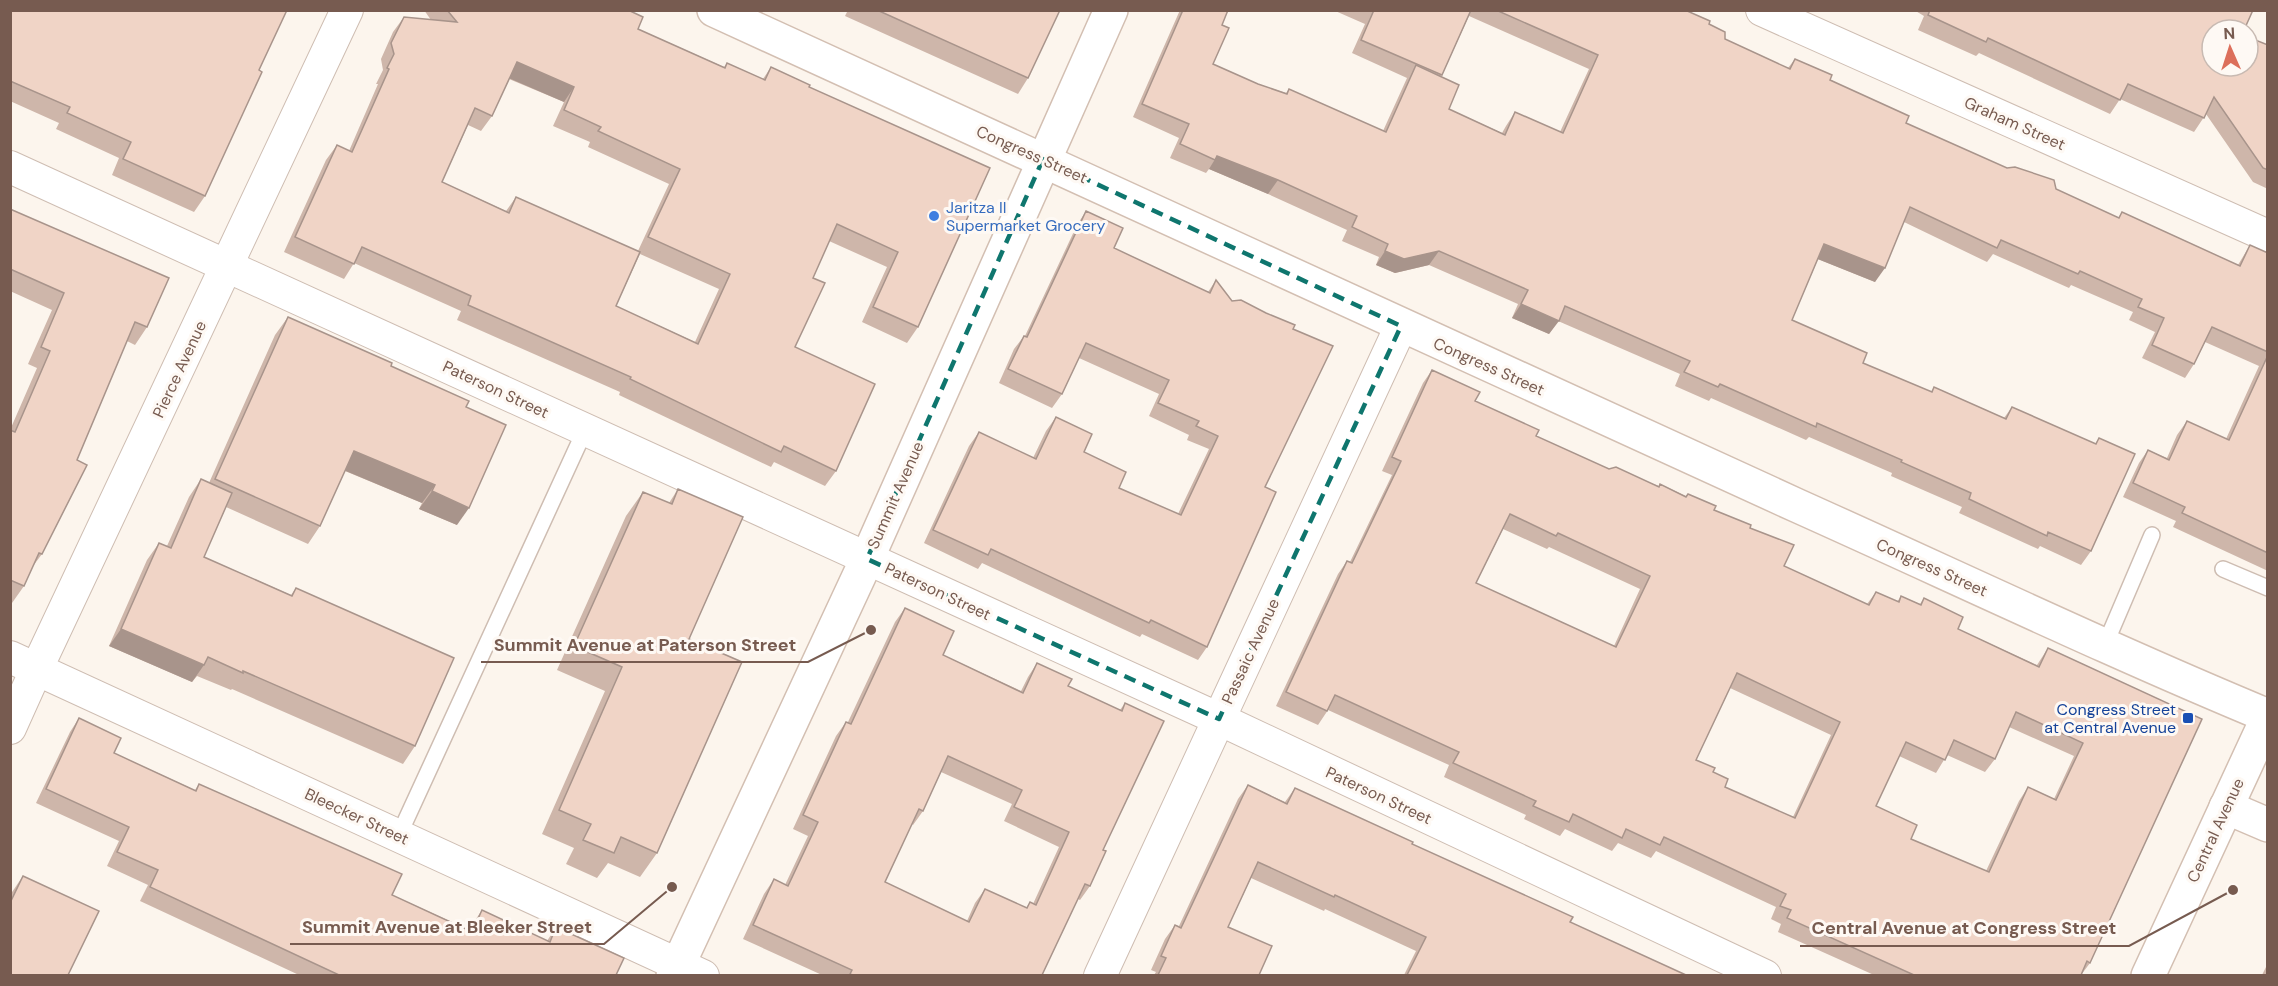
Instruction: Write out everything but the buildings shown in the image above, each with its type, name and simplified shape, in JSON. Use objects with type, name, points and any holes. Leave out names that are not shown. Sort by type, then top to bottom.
[{"type":"street","name":"Pierce Avenue","points":[[10,728],[24,663],[228,266],[347,10]]},
{"type":"street","name":"Congress Street","points":[[714,10],[1043,159],[1401,326],[2105,645],[2268,716]]},
{"type":"street","name":"Summit Avenue","points":[[685,972],[1043,159],[1111,10]]},
{"type":"street","name":"Graham Street","points":[[1762,10],[2268,236]]},
{"type":"street","name":"Paterson Street","points":[[10,167],[1219,719],[1765,975]]},
{"type":"street","name":"Passaic Avenue","points":[[1100,975],[1401,326]]},
{"type":"street","name":"Bleecker Street","points":[[24,663],[399,836],[685,972]]},
{"type":"street","name":"Central Avenue","points":[[2148,975],[2268,716]]},
{"type":"street","points":[[2226,807],[2268,825]]},
{"type":"lane","points":[[399,836],[585,430]]},
{"type":"lane","points":[[2105,645],[2152,536]]},
{"type":"lane","points":[[2223,569],[2268,588]]},
{"type":"highlighted area","points":[[1043,159],[1401,326],[1219,719],[867,559]]},
{"type":"place","name":"Jaritza II Supermarket Grocery","points":[[934,216]]},
{"type":"place","name":"Summit Avenue at Paterson Street","points":[[871,630]]},
{"type":"place","name":"Congress Street at Central Avenue","points":[[2188,718]]},
{"type":"place","name":"Summit Avenue at Bleeker Street","points":[[672,887]]},
{"type":"place","name":"Central Avenue at Congress Street","points":[[2233,890]]}]
